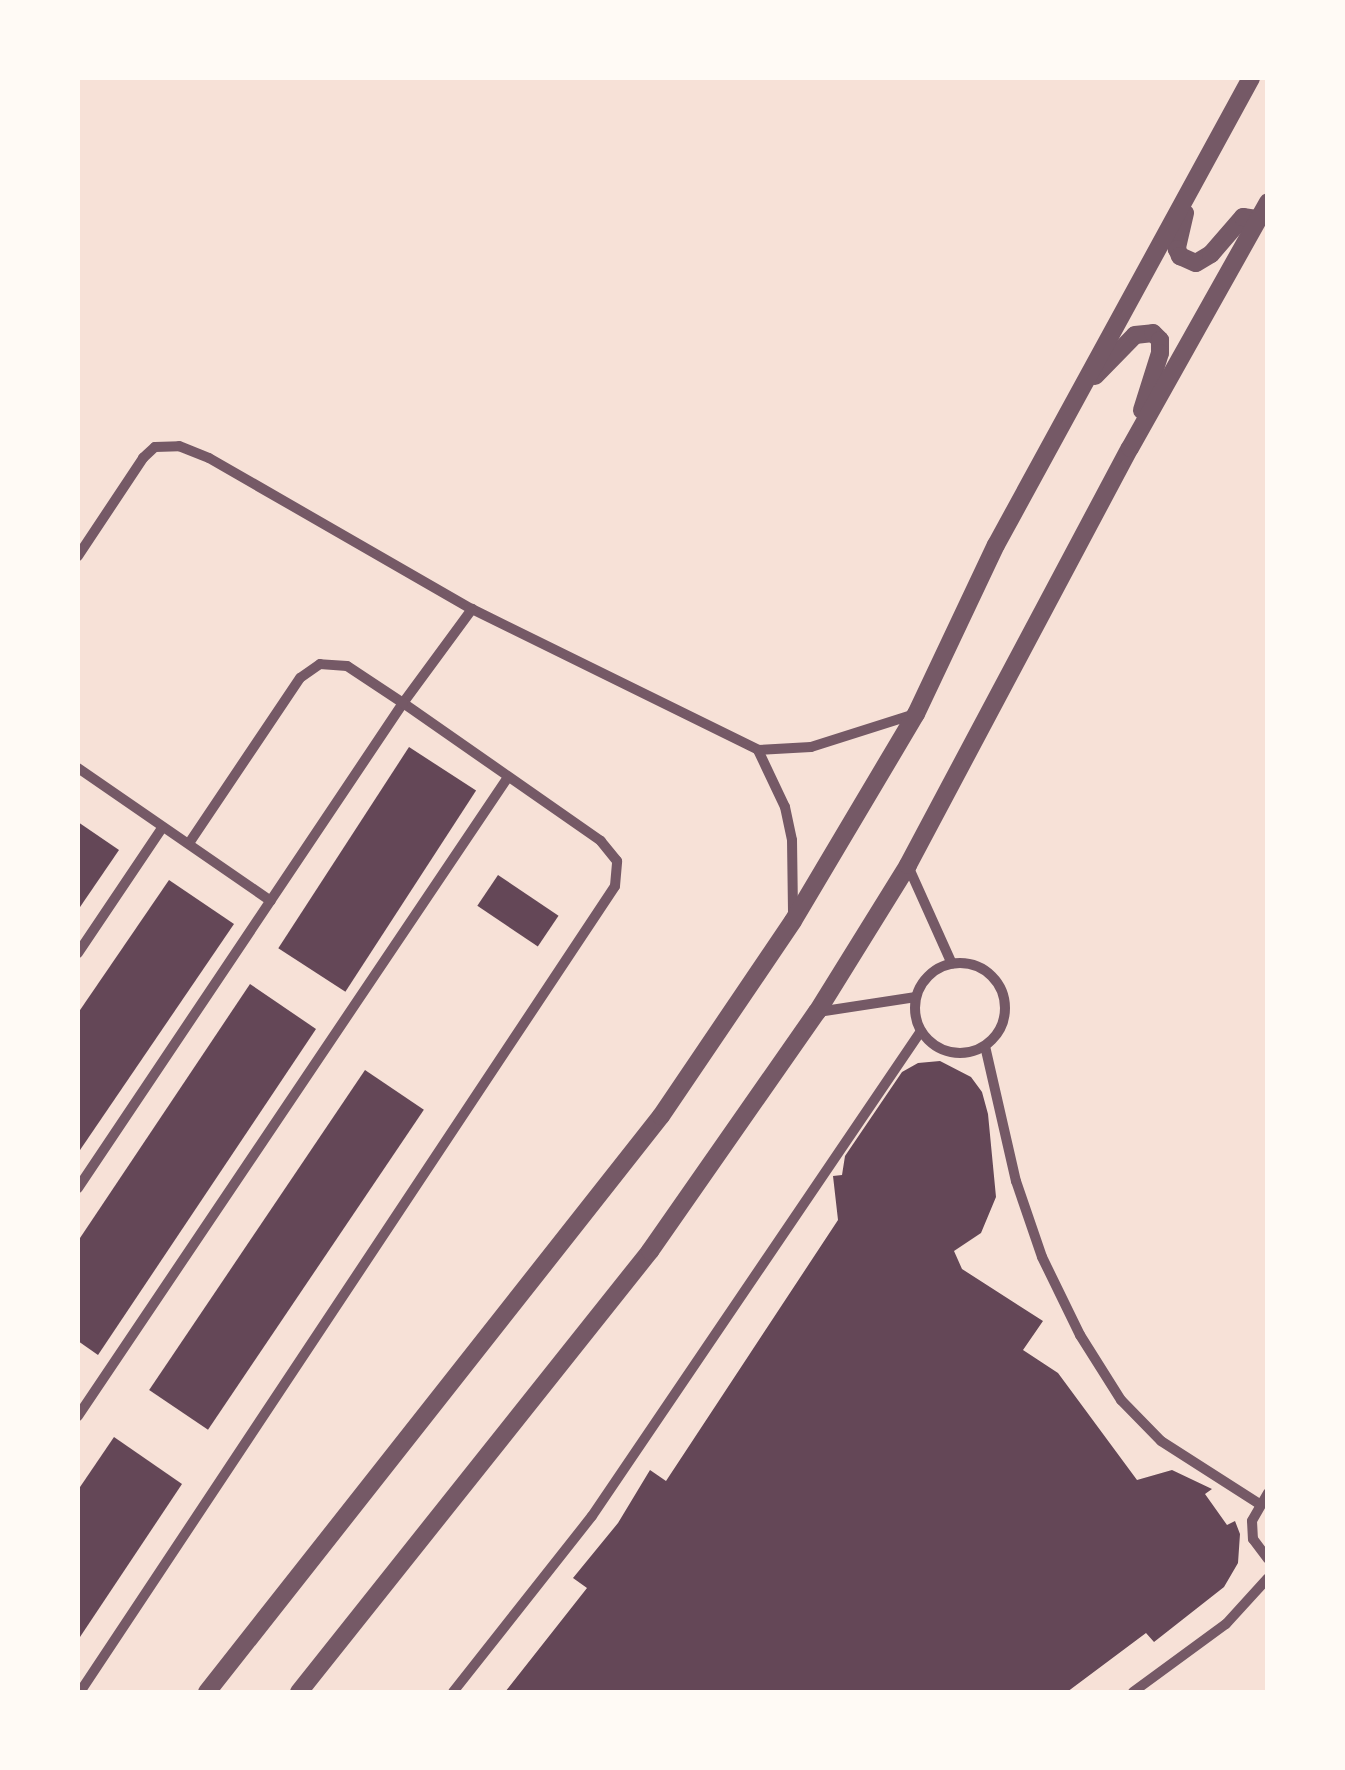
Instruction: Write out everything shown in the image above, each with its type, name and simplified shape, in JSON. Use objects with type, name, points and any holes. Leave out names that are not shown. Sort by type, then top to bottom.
[{"type":"street","points":[[208,1692],[661,1116],[793,921],[916,714],[996,545],[1252,78]]},
{"type":"street","points":[[1194,180],[1177,240],[1180,256],[1187,261],[1202,261],[1243,217],[1263,211]]},
{"type":"street","points":[[299,1692],[650,1251],[817,1012],[908,865],[1130,448],[1263,211]]},
{"type":"street","points":[[1070,408],[1135,335],[1153,333],[1160,340],[1160,353],[1130,448]]},
{"type":"street","points":[[78,556],[142,458],[154,448],[179,446],[226,467],[472,609],[758,750],[811,748],[916,714]]},
{"type":"street","points":[[78,1188],[403,703],[472,609]]},
{"type":"street","points":[[80,1692],[615,886],[617,862],[601,841],[403,703],[347,666],[320,664],[300,678],[189,843]]},
{"type":"street","points":[[758,750],[785,807],[792,840],[793,921]]},
{"type":"street","points":[[78,768],[270,901]]},
{"type":"street","points":[[78,1416],[508,777]]},
{"type":"street","points":[[78,953],[162,828]]},
{"type":"street","points":[[908,865],[952,964]]},
{"type":"street","points":[[952,964],[982,969],[1002,991],[1003,1021],[985,1046],[972,1052],[942,1050],[921,1031],[916,997],[929,975],[952,964]]},
{"type":"street","points":[[817,1012],[916,997]]},
{"type":"street","points":[[454,1692],[592,1516],[921,1031]]},
{"type":"street","points":[[985,1046],[1016,1182],[1042,1256],[1080,1334],[1121,1400],[1162,1441],[1258,1503]]},
{"type":"street","points":[[1268,1493],[1258,1503],[1252,1521],[1254,1539],[1268,1559]]},
{"type":"street","points":[[1133,1692],[1226,1624],[1268,1578]]},
{"type":"building","points":[[409,747],[476,791],[345,992],[278,948]]},
{"type":"building","points":[[78,822],[119,850],[78,910]]},
{"type":"building","points":[[498,875],[559,916],[538,946],[477,906]]},
{"type":"building","points":[[169,880],[234,924],[78,1153],[78,1013]]},
{"type":"building","points":[[250,984],[316,1029],[98,1355],[78,1341],[78,1241]]},
{"type":"building","points":[[940,1061],[971,1077],[982,1092],[988,1114],[996,1197],[981,1233],[954,1251],[962,1269],[1043,1321],[1023,1350],[1058,1373],[1137,1480],[1172,1470],[1212,1489],[1205,1494],[1227,1525],[1235,1521],[1240,1534],[1238,1563],[1224,1587],[1154,1642],[1146,1633],[1067,1692],[505,1692],[587,1588],[573,1578],[618,1523],[650,1470],[666,1481],[838,1220],[833,1176],[842,1175],[845,1156],[902,1072],[918,1063]]},
{"type":"building","points":[[365,1070],[424,1110],[208,1430],[149,1390]]},
{"type":"building","points":[[114,1437],[182,1484],[78,1640],[78,1490]]}]
